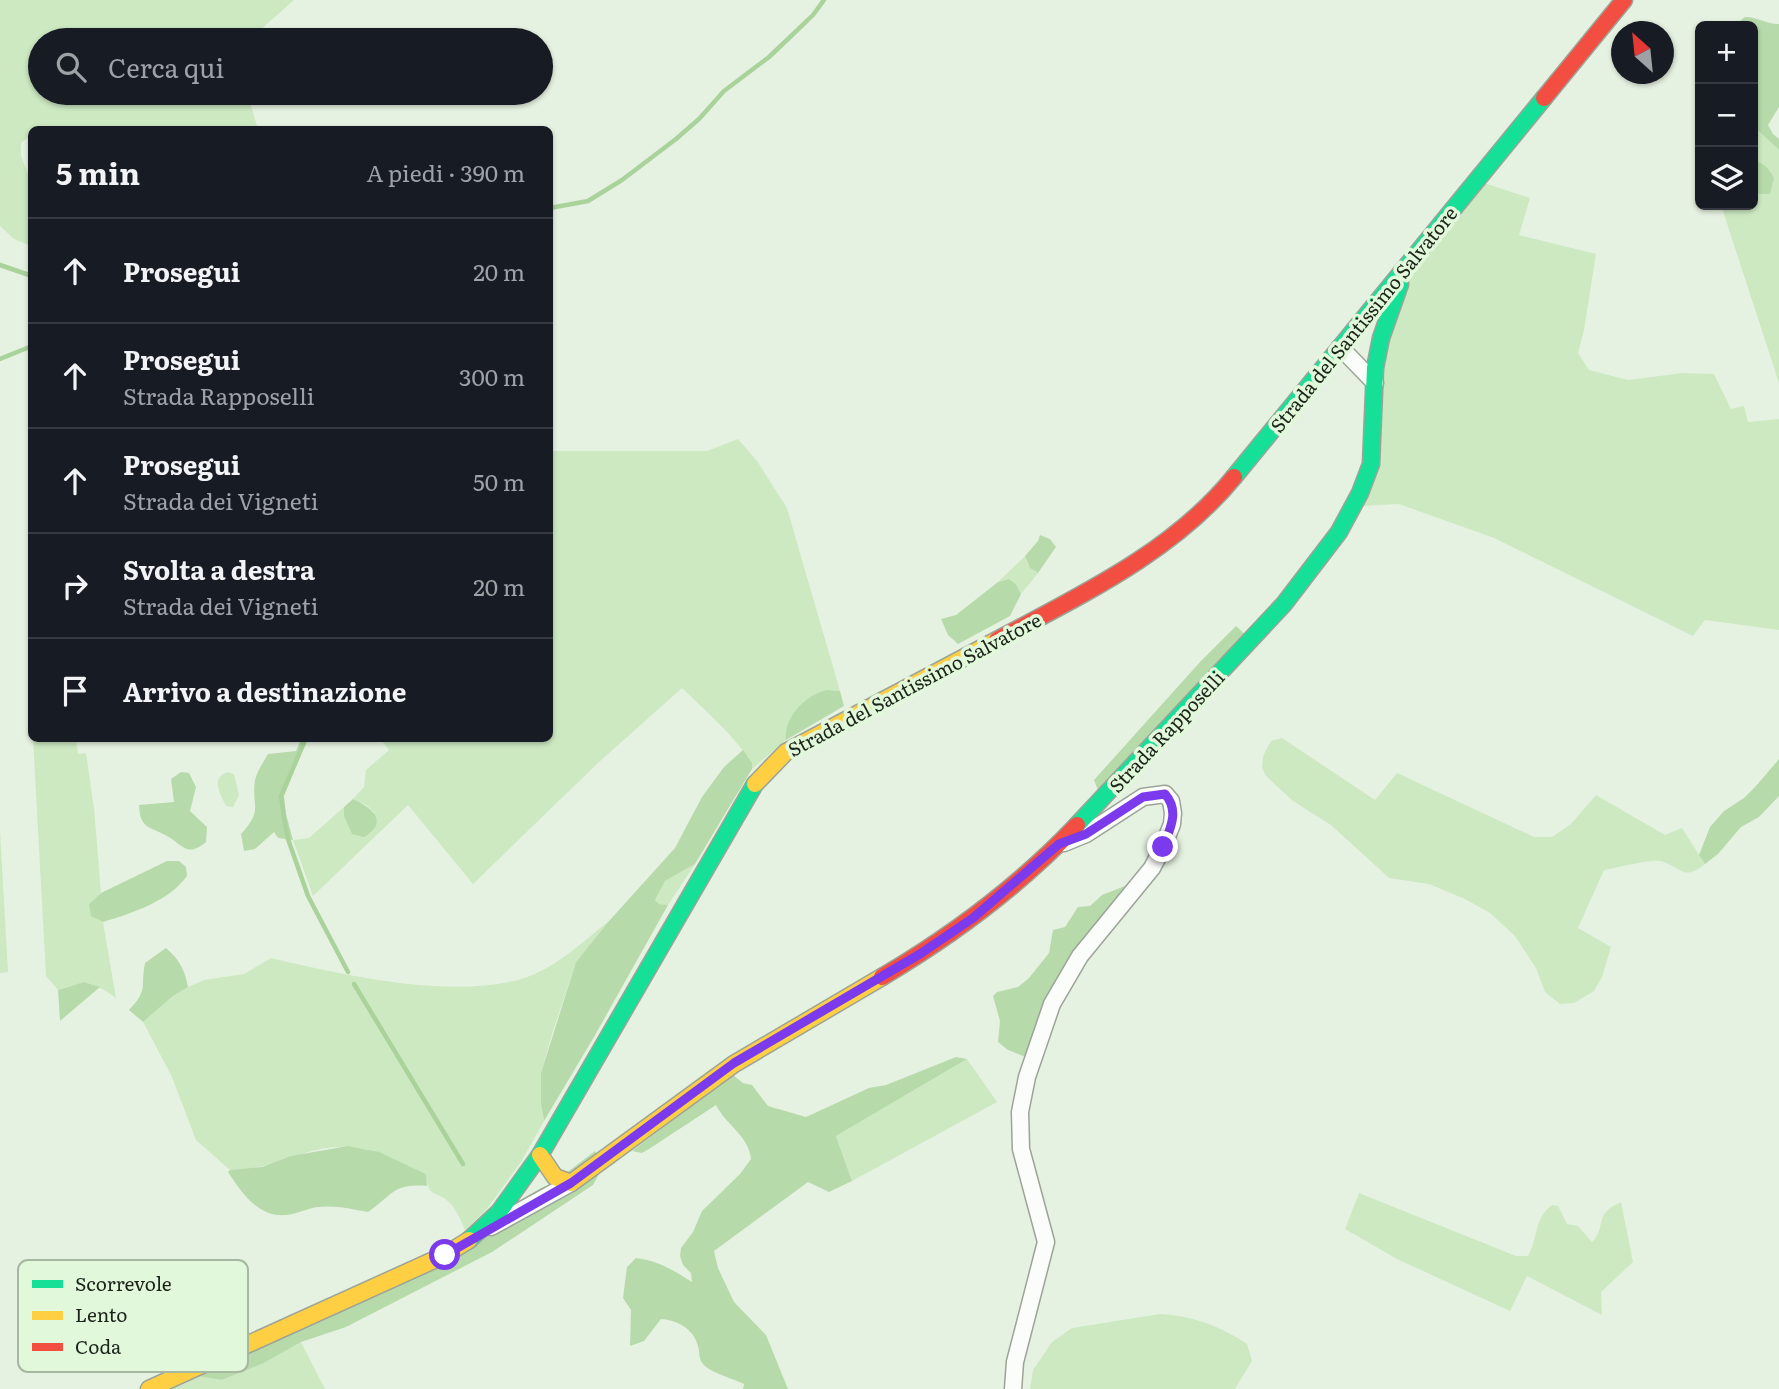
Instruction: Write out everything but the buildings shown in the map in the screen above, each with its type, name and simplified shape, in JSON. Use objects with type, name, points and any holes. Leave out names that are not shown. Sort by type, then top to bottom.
[{"type":"street","name":"Strada del Santissimo Salvatore","points":[[248,1344],[464,1246],[482,1232],[502,1209],[540,1155],[756,782],[786,752],[1093,589],[1179,532],[1221,493],[1624,0]]},
{"type":"street","name":"Strada Rapposelli","points":[[482,1232],[571,1183],[734,1063],[920,954],[973,918],[1059,844],[1284,604],[1339,532],[1360,494],[1371,464],[1375,383],[1381,338],[1406,268]]},
{"type":"street","points":[[1340,347],[1375,383]]},
{"type":"street","points":[[1013,1389],[1015,1362],[1046,1242],[1021,1149],[1020,1112],[1027,1077],[1052,1004],[1080,956],[1152,868],[1163,847],[1174,813],[1171,801],[1165,794],[1143,797],[1086,834],[1059,844]]},
{"type":"street","points":[[540,1155],[555,1177],[571,1183]]},
{"type":"street","name":"Strada del Santissimo Salvatore","points":[[149,1389],[187,1372]]},
{"type":"green space","points":[[0,0],[294,0],[262,28],[28,28],[28,105],[251,105],[257,126],[28,126],[28,137],[21,143],[21,156],[28,174],[28,245],[14,239],[0,226]]},
{"type":"green space","points":[[1745,17],[1779,24],[1779,107],[1768,125],[1779,139],[1779,150],[1758,131],[1758,21],[1740,21]]},
{"type":"green space","points":[[1758,131],[1779,150],[1779,383],[1723,210],[1758,210]]},
{"type":"green space","points":[[1758,162],[1766,166],[1774,178],[1770,194],[1759,194]]},
{"type":"green space","points":[[1478,181],[1530,198],[1519,235],[1596,254],[1578,353],[1589,370],[1628,380],[1683,373],[1714,374],[1731,409],[1744,406],[1748,422],[1779,419],[1779,630],[1705,620],[1693,636],[1494,538],[1399,504],[1361,506],[1387,342],[1406,274]]},
{"type":"green space","points":[[738,439],[757,461],[787,508],[840,691],[828,690],[786,740],[752,769],[749,760],[733,739],[682,688],[598,763],[473,884],[408,805],[313,896],[293,840],[309,838],[344,807],[344,816],[375,813],[353,799],[364,787],[366,770],[389,750],[382,742],[553,742],[553,451],[707,451]]},
{"type":"green space","points":[[1040,535],[1050,539],[1056,547],[1038,573],[1030,568],[1025,556]]},
{"type":"green space","points":[[1025,556],[1033,570],[1038,573],[1021,594],[1016,584],[1009,579],[998,582]]},
{"type":"green space","points":[[1009,579],[1016,584],[1021,594],[1010,616],[958,644],[948,635],[941,619],[956,615],[998,582]]},
{"type":"green space","points":[[1236,626],[1248,637],[1098,790],[1094,780]]},
{"type":"green space","points":[[828,690],[840,691],[844,706],[786,740],[792,715],[812,696]]},
{"type":"green space","points":[[1282,738],[1375,800],[1397,773],[1534,837],[1552,837],[1571,824],[1596,795],[1665,835],[1682,828],[1705,864],[1691,872],[1681,871],[1660,861],[1604,870],[1578,928],[1611,947],[1602,977],[1594,991],[1574,1003],[1560,1004],[1545,992],[1536,968],[1515,936],[1490,913],[1429,884],[1389,878],[1331,825],[1293,801],[1266,776],[1262,768],[1263,756],[1271,741]]},
{"type":"green space","points":[[33,742],[76,742],[78,754],[86,753],[101,893],[89,904],[92,916],[103,922],[116,998],[94,985],[82,983],[58,990],[46,976]]},
{"type":"green space","points":[[300,742],[306,742],[284,796],[293,840],[278,838],[274,832],[255,849],[244,851],[241,834],[254,813],[255,780],[259,770],[268,754],[296,751]]},
{"type":"green space","points":[[743,750],[752,763],[752,769],[695,864],[665,881],[655,900],[659,904],[668,905],[544,1121],[541,1073],[576,962],[675,848],[702,797],[724,767]]},
{"type":"green space","points":[[1779,759],[1779,796],[1759,817],[1741,827],[1718,854],[1705,864],[1699,855],[1710,827],[1724,811],[1744,798]]},
{"type":"green space","points":[[181,772],[189,773],[196,787],[190,811],[207,827],[206,842],[190,850],[147,826],[141,819],[139,805],[174,802],[171,779]]},
{"type":"green space","points":[[228,772],[234,774],[239,795],[233,807],[226,806],[218,786],[219,778]]},
{"type":"green space","points":[[353,799],[372,811],[377,821],[372,831],[364,837],[352,834],[344,816],[344,807]]},
{"type":"green space","points":[[0,830],[8,972],[0,973]]},
{"type":"green space","points":[[167,861],[179,861],[186,867],[187,876],[170,893],[126,915],[103,922],[91,916],[89,904],[101,893]]},
{"type":"green space","points":[[695,864],[668,905],[659,904],[655,900],[665,881]]},
{"type":"green space","points":[[1125,886],[1130,889],[1100,928],[1031,1059],[1008,1050],[998,1042],[1000,1021],[993,996],[997,992],[1018,987],[1029,978],[1049,953],[1053,930],[1065,927],[1078,907],[1090,906],[1102,895]]},
{"type":"green space","points":[[609,921],[576,962],[552,1034],[541,1073],[544,1121],[521,1162],[486,1210],[465,1230],[452,1206],[431,1191],[426,1174],[369,1150],[326,1148],[259,1167],[230,1170],[196,1140],[172,1077],[143,1022],[173,996],[188,987],[204,980],[244,974],[271,958],[332,972],[401,983],[470,987],[502,983],[530,976],[551,965]]},
{"type":"green space","points":[[166,948],[181,965],[188,987],[173,996],[143,1022],[129,1010],[142,992],[145,963]]},
{"type":"green space","points":[[84,982],[100,987],[60,1021],[58,990]]},
{"type":"green space","points":[[956,1057],[967,1059],[836,1136],[852,1181],[829,1192],[808,1182],[714,1251],[718,1268],[734,1302],[766,1335],[788,1389],[743,1389],[744,1384],[708,1369],[701,1361],[693,1335],[684,1326],[673,1321],[661,1319],[644,1341],[630,1346],[631,1310],[623,1298],[627,1267],[636,1258],[644,1259],[666,1267],[692,1282],[691,1273],[683,1265],[680,1256],[681,1248],[693,1232],[702,1211],[740,1174],[751,1159],[742,1137],[716,1105],[642,1153],[632,1151],[733,1075],[743,1083],[752,1085],[768,1106],[806,1117],[869,1088],[886,1085]]},
{"type":"green space","points":[[967,1059],[997,1102],[852,1181],[836,1136]]},
{"type":"green space","points":[[348,1146],[379,1152],[426,1174],[427,1186],[400,1188],[368,1212],[324,1207],[281,1215],[271,1214],[254,1204],[228,1172],[262,1167],[291,1156]]},
{"type":"green space","points":[[595,1151],[603,1167],[593,1185],[492,1252],[346,1327],[301,1342],[248,1369],[248,1352],[425,1267],[512,1205],[552,1184]]},
{"type":"green space","points":[[1359,1193],[1516,1256],[1528,1256],[1539,1222],[1552,1205],[1558,1206],[1567,1224],[1578,1226],[1592,1242],[1606,1211],[1621,1202],[1633,1262],[1601,1292],[1602,1315],[1527,1276],[1510,1311],[1397,1259],[1345,1229]]},
{"type":"green space","points":[[1160,1314],[1206,1323],[1247,1344],[1252,1361],[1235,1389],[1030,1389],[1033,1370],[1052,1342],[1072,1328]]},
{"type":"green space","points":[[301,1342],[325,1389],[169,1389],[197,1376],[222,1380],[248,1372],[248,1369]]},
{"type":"green space","points":[[205,1372],[242,1372],[222,1380],[197,1376]]},
{"type":"waterway","points":[[553,207],[588,201],[622,180],[676,139],[699,119],[724,91],[769,57],[813,15],[824,0]]},
{"type":"waterway","points":[[0,265],[28,275]]},
{"type":"waterway","points":[[0,359],[28,348]]},
{"type":"waterway","points":[[304,742],[281,796],[284,818],[288,839],[308,896],[348,972]]},
{"type":"waterway","points":[[354,984],[463,1164]]},
{"type":"traffic: fast","points":[[1234,477],[1544,98]]},
{"type":"traffic: fast","points":[[1077,825],[1284,604],[1339,532],[1360,493],[1371,464],[1375,368],[1381,338],[1400,284]]},
{"type":"traffic: fast","points":[[469,1240],[499,1212],[540,1155],[755,784]]},
{"type":"traffic: slow","points":[[755,784],[786,752],[997,640]]},
{"type":"traffic: slow","points":[[540,1155],[555,1177],[571,1183],[734,1064],[882,977]]},
{"type":"traffic: slow","points":[[248,1344],[445,1255],[469,1240]]},
{"type":"traffic: slow","points":[[149,1389],[187,1372]]},
{"type":"traffic: jam","points":[[1544,98],[1624,0]]},
{"type":"traffic: jam","points":[[997,640],[1093,588],[1154,550],[1210,504],[1234,477]]},
{"type":"traffic: jam","points":[[882,977],[985,908],[1077,825]]},
{"type":"route","points":[[445,1255],[571,1183],[734,1063],[920,954],[973,918],[1059,844],[1086,834],[1143,797],[1165,794],[1171,801],[1174,813],[1163,847]]}]
